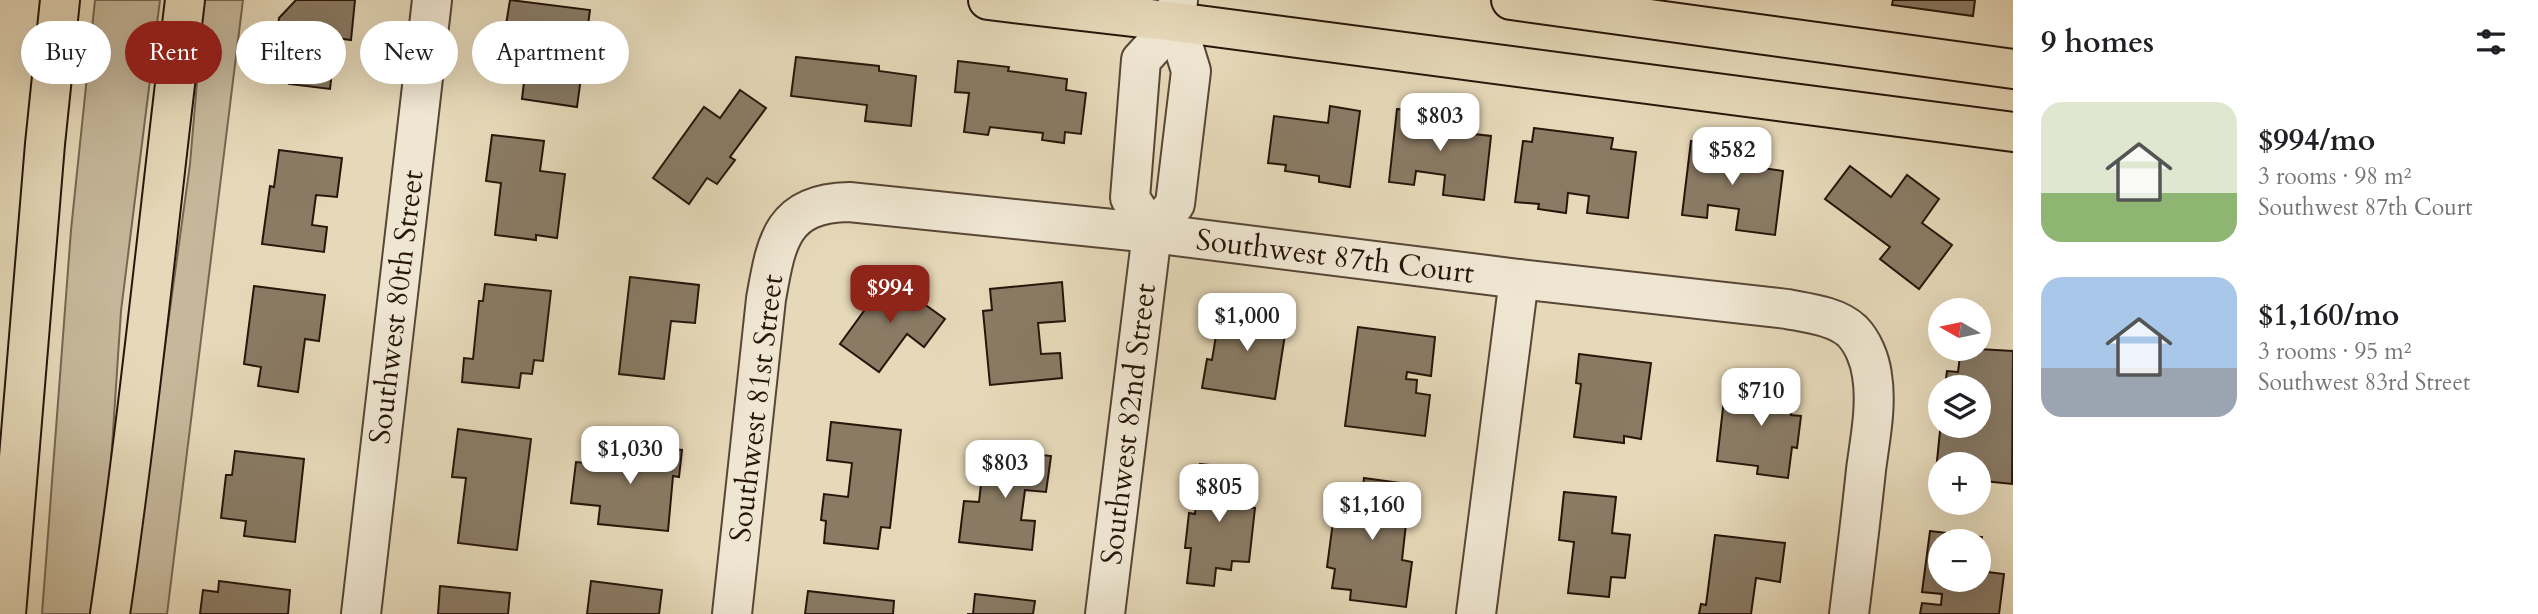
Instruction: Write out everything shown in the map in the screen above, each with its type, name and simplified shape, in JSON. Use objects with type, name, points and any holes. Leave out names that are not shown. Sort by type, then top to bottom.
[{"type":"main road","points":[[6,614],[45,145],[60,0]]},
{"type":"main road","points":[[110,614],[128,499],[155,246],[186,0]]},
{"type":"main road","points":[[988,0],[1177,11],[2013,132]]},
{"type":"main road","points":[[1511,0],[2013,69]]},
{"type":"street","name":"Southwest 80th Street","points":[[361,614],[432,0]]},
{"type":"street","points":[[1177,11],[1191,71],[1175,204],[1152,233],[1130,198],[1141,60],[1177,11]]},
{"type":"street","name":"Southwest 87th Court","points":[[802,212],[818,204],[849,202],[1152,233],[1811,313],[1846,326],[1860,342],[1872,374],[1873,411],[1849,614]]},
{"type":"street","name":"Southwest 81st Street","points":[[732,614],[766,299],[774,254],[780,237],[788,223],[802,212]]},
{"type":"street","name":"Southwest 82nd Street","points":[[1105,614],[1152,233]]},
{"type":"street","points":[[1476,614],[1518,279]]},
{"type":"shaded area","points":[[95,0],[160,0],[157,21],[125,21],[125,84],[149,84],[121,311],[110,477],[90,614],[42,614],[71,230],[86,84],[111,84],[111,21],[93,21]]},
{"type":"shaded area","points":[[204,0],[243,0],[240,21],[236,21],[236,57],[167,614],[128,614],[190,164],[197,84],[222,84],[222,21],[202,21]]},
{"type":"building","points":[[296,0],[355,0],[351,40],[346,39],[346,21],[279,21]]},
{"type":"building","points":[[510,0],[590,10],[589,21],[507,21]]},
{"type":"building","points":[[1893,0],[1975,0],[1973,16],[1892,5]]},
{"type":"building","points":[[796,57],[879,66],[879,71],[916,76],[911,126],[865,121],[867,105],[791,96]]},
{"type":"building","points":[[958,61],[1009,67],[1008,71],[1067,79],[1066,90],[1086,93],[1081,134],[1065,132],[1064,143],[1042,140],[1043,133],[990,127],[988,135],[964,132],[969,93],[955,92]]},
{"type":"building","points":[[289,84],[331,84],[330,89]]},
{"type":"building","points":[[524,84],[580,84],[577,107],[522,99]]},
{"type":"building","points":[[740,90],[766,108],[730,157],[735,160],[717,184],[707,178],[689,204],[653,178],[704,107],[720,118]]},
{"type":"building","points":[[1330,106],[1360,111],[1350,187],[1319,182],[1319,176],[1285,171],[1286,165],[1268,163],[1274,116],[1328,123]]},
{"type":"building","points":[[1397,109],[1458,116],[1456,132],[1491,136],[1484,200],[1443,195],[1445,175],[1416,171],[1414,185],[1389,182]]},
{"type":"building","points":[[1534,128],[1613,138],[1611,149],[1636,152],[1628,218],[1587,213],[1589,196],[1568,193],[1566,213],[1538,209],[1539,204],[1515,202],[1523,141],[1532,142]]},
{"type":"building","points":[[492,135],[544,141],[540,171],[565,174],[557,238],[536,235],[536,240],[495,235],[501,183],[486,181]]},
{"type":"building","points":[[1691,141],[1750,149],[1748,166],[1783,171],[1775,235],[1736,230],[1739,209],[1708,205],[1707,218],[1682,215]]},
{"type":"building","points":[[279,150],[342,158],[337,197],[316,195],[312,225],[327,227],[324,252],[262,244],[270,186],[274,187]]},
{"type":"building","points":[[1850,166],[1891,197],[1907,175],[1939,199],[1922,223],[1952,245],[1919,289],[1880,259],[1890,247],[1825,199]]},
{"type":"building","points":[[630,277],[699,285],[695,323],[671,321],[664,379],[619,374]]},
{"type":"building","points":[[888,278],[945,319],[924,347],[907,334],[879,372],[840,344]]},
{"type":"building","points":[[1062,282],[1065,321],[1038,323],[1041,354],[1060,353],[1062,378],[990,385],[983,311],[992,310],[990,289]]},
{"type":"building","points":[[485,284],[551,291],[543,361],[534,360],[532,374],[521,373],[519,388],[462,382],[464,358],[473,359],[479,301],[483,301]]},
{"type":"building","points":[[254,286],[325,295],[319,341],[305,339],[298,392],[258,386],[261,367],[244,364]]},
{"type":"building","points":[[1221,305],[1288,315],[1275,399],[1202,388],[1207,359],[1212,360]]},
{"type":"building","points":[[1358,327],[1435,337],[1431,376],[1407,372],[1406,379],[1417,380],[1416,393],[1430,395],[1425,436],[1345,426]]},
{"type":"building","points":[[1992,350],[2013,351],[2012,484],[1991,482],[1991,452],[1938,452],[1939,438],[1991,438],[1991,375],[1946,375],[1947,371],[1958,372],[1959,361],[1991,361]]},
{"type":"building","points":[[1579,354],[1651,363],[1641,439],[1624,436],[1624,443],[1574,437],[1581,384],[1576,383]]},
{"type":"building","points":[[1752,377],[1795,382],[1791,415],[1801,416],[1797,448],[1792,447],[1788,478],[1757,474],[1758,466],[1717,461],[1724,399],[1749,402]]},
{"type":"building","points":[[831,422],[901,430],[890,528],[881,527],[878,549],[824,543],[826,521],[821,520],[824,494],[848,497],[852,463],[827,460]]},
{"type":"building","points":[[458,429],[531,439],[517,550],[458,543],[466,478],[452,477]]},
{"type":"building","points":[[610,442],[682,450],[679,477],[673,476],[668,531],[598,524],[600,506],[571,503],[576,462],[608,465]]},
{"type":"building","points":[[985,448],[1051,456],[1046,492],[1025,490],[1021,520],[1035,521],[1032,550],[959,542],[964,501],[979,502]]},
{"type":"building","points":[[235,451],[304,459],[295,542],[244,536],[246,521],[221,518],[226,475],[232,475]]},
{"type":"building","points":[[1200,464],[1248,469],[1243,507],[1255,508],[1249,562],[1232,561],[1231,570],[1216,568],[1214,586],[1187,583],[1191,548],[1185,548],[1189,513],[1195,514]]},
{"type":"building","points":[[1364,478],[1408,484],[1405,505],[1415,507],[1413,525],[1406,524],[1402,560],[1412,562],[1406,607],[1350,600],[1351,590],[1332,588],[1335,569],[1327,567],[1338,484],[1363,487]]},
{"type":"building","points":[[1564,492],[1616,497],[1612,533],[1630,535],[1625,578],[1611,577],[1609,597],[1568,593],[1574,542],[1559,540]]},
{"type":"building","points":[[1715,535],[1785,543],[1780,582],[1756,578],[1751,614],[1699,614],[1701,604],[1706,605]]},
{"type":"building","points":[[1928,546],[1928,592],[1991,592],[1991,572],[2004,574],[1999,614],[1920,614],[1922,603],[1941,605],[1942,594],[1922,592]]},
{"type":"building","points":[[219,581],[290,590],[288,614],[200,614],[203,590],[218,592]]},
{"type":"building","points":[[591,581],[662,590],[659,614],[587,614]]},
{"type":"building","points":[[440,586],[510,593],[508,614],[438,614]]},
{"type":"building","points":[[808,591],[894,601],[893,614],[805,614]]},
{"type":"building","points":[[975,594],[1035,601],[1033,614],[973,614]]}]
